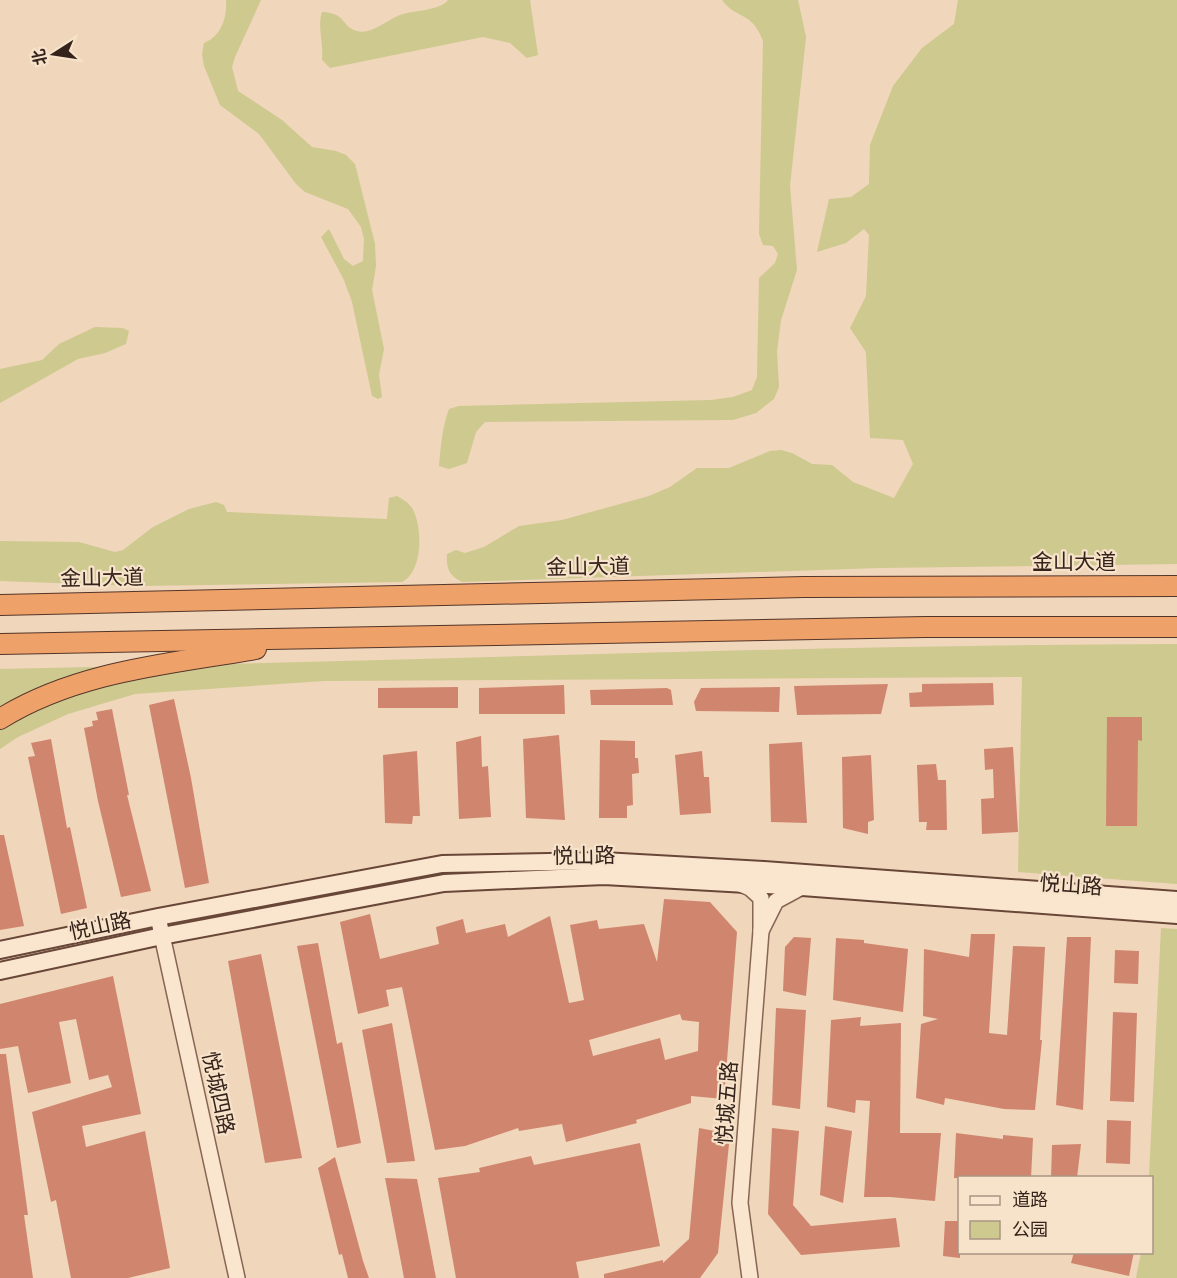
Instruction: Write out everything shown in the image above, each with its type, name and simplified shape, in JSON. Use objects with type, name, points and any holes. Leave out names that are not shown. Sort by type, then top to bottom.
[{"type":"highway","name":"金山大道","points":[[0,605],[804,587],[1177,586]]},
{"type":"highway","points":[[0,595],[107,602]]},
{"type":"highway","points":[[0,644],[924,627],[1177,627]]},
{"type":"highway","points":[[0,719],[53,691],[86,681],[132,670],[317,639]]},
{"type":"main road","name":"悦山路","points":[[0,950],[158,917],[442,864],[603,861],[764,870],[1177,900]]},
{"type":"main road","name":"悦山路","points":[[0,970],[162,936],[444,883],[604,876],[802,887],[1177,915]]},
{"type":"street","name":"悦城五路","points":[[738,883],[750,888],[761,898],[761,931],[740,1203],[750,1278]]},
{"type":"street","points":[[761,931],[776,901],[802,887]]},
{"type":"street","name":"悦城四路","points":[[158,917],[237,1278]]},
{"type":"green space","points":[[226,0],[261,0],[232,67],[238,91],[282,120],[312,147],[336,151],[346,155],[355,164],[375,244],[376,266],[372,290],[384,349],[379,375],[382,397],[378,399],[372,396],[352,302],[344,280],[321,237],[329,229],[344,259],[353,266],[363,261],[364,239],[361,227],[348,209],[305,192],[296,184],[259,134],[220,105],[204,66],[202,54],[204,43],[215,36],[222,26]]},
{"type":"green space","points":[[448,0],[530,0],[538,55],[527,58],[510,43],[483,37],[330,68],[322,60],[320,24],[322,12],[340,17],[352,29],[362,32],[400,15],[433,8]]},
{"type":"green space","points":[[722,0],[798,0],[806,37],[790,186],[797,270],[781,320],[777,351],[779,387],[774,399],[756,413],[733,420],[485,422],[476,432],[467,463],[449,469],[439,466],[443,430],[449,409],[459,406],[711,400],[733,397],[752,390],[757,377],[759,278],[775,263],[778,254],[773,246],[763,245],[759,234],[763,41],[759,31],[749,20],[733,11]]},
{"type":"green space","points":[[958,0],[1177,0],[1177,564],[879,568],[462,582],[454,577],[448,567],[447,554],[456,550],[465,553],[484,547],[519,526],[562,520],[649,496],[670,487],[697,468],[729,468],[770,451],[781,450],[792,453],[812,464],[832,465],[853,482],[894,498],[913,464],[903,440],[870,438],[866,352],[850,328],[866,296],[869,235],[864,229],[846,243],[817,252],[829,199],[851,197],[869,184],[870,145],[893,86],[922,48],[954,24]]},
{"type":"green space","points":[[95,327],[123,328],[129,331],[126,344],[105,353],[78,359],[0,403],[0,369],[42,360],[59,344]]},
{"type":"green space","points":[[397,496],[412,508],[416,516],[419,537],[414,569],[402,582],[139,586],[0,581],[0,541],[79,542],[115,552],[123,550],[153,527],[189,509],[216,502],[224,505],[227,512],[387,519],[389,498]]},
{"type":"green space","points":[[1177,644],[1177,884],[1018,872],[1022,677],[324,681],[135,694],[68,714],[18,737],[0,749],[0,669],[883,647]]},
{"type":"green space","points":[[1161,928],[1177,929],[1177,1278],[1136,1278],[1141,1254],[1153,1254],[1153,1176],[1149,1176]]},
{"type":"building","points":[[993,683],[994,705],[910,707],[909,693],[922,692],[922,684]]},
{"type":"building","points":[[888,684],[881,714],[797,715],[794,686]]},
{"type":"building","points":[[564,685],[565,714],[479,714],[479,688]]},
{"type":"building","points":[[458,687],[458,708],[378,708],[378,688]]},
{"type":"building","points":[[780,687],[779,712],[696,711],[694,702],[701,688]]},
{"type":"building","points":[[667,688],[671,690],[673,705],[591,705],[590,690]]},
{"type":"building","points":[[174,699],[191,778],[209,883],[185,888],[149,705]]},
{"type":"building","points":[[112,709],[129,795],[127,795],[151,891],[121,897],[98,801],[84,728],[93,726],[92,721],[98,720],[96,712]]},
{"type":"building","points":[[1107,717],[1142,717],[1142,741],[1138,740],[1137,826],[1106,826]]},
{"type":"building","points":[[559,735],[565,820],[526,818],[523,739]]},
{"type":"building","points":[[481,736],[482,767],[488,766],[491,817],[459,819],[456,742]]},
{"type":"building","points":[[51,739],[67,828],[70,827],[87,908],[61,914],[28,757],[35,756],[31,743]]},
{"type":"building","points":[[600,740],[635,741],[635,758],[638,758],[639,773],[632,774],[633,805],[627,806],[627,818],[599,818]]},
{"type":"building","points":[[802,742],[807,823],[771,822],[769,744]]},
{"type":"building","points":[[1013,747],[1018,832],[982,834],[981,799],[994,798],[993,769],[985,770],[984,749]]},
{"type":"building","points":[[417,751],[420,816],[413,816],[412,824],[385,823],[383,755]]},
{"type":"building","points":[[702,751],[704,777],[709,777],[711,813],[680,815],[675,755]]},
{"type":"building","points":[[871,755],[874,820],[868,822],[868,834],[843,828],[842,757]]},
{"type":"building","points":[[936,764],[938,780],[946,780],[947,830],[926,830],[927,822],[919,822],[917,765]]},
{"type":"building","points":[[0,835],[4,835],[24,926],[0,930]]},
{"type":"building","points":[[664,899],[710,902],[737,932],[724,1099],[691,1096],[691,1103],[636,1120],[637,1123],[566,1142],[562,1124],[519,1131],[518,1128],[465,1146],[435,1150],[402,987],[386,990],[389,1006],[358,1014],[340,922],[370,914],[380,959],[439,944],[436,927],[463,919],[466,933],[505,924],[508,937],[550,916],[569,1003],[584,1000],[570,925],[597,920],[599,929],[644,924],[657,962]],"holes":[[[680,1014],[682,1020],[699,1022],[698,1051],[665,1060],[660,1038],[593,1056],[589,1040]]]},
{"type":"building","points":[[971,934],[995,934],[989,1033],[1007,1035],[1013,946],[1045,947],[1040,1040],[1042,1040],[1035,1110],[1004,1109],[945,1098],[944,1105],[916,1098],[921,1024],[938,1019],[923,1016],[924,949],[969,957]]},
{"type":"building","points":[[794,937],[811,938],[806,996],[783,991],[785,947]]},
{"type":"building","points":[[1067,937],[1091,937],[1083,1110],[1056,1105]]},
{"type":"building","points":[[836,938],[864,940],[864,943],[908,949],[903,1012],[833,1000]]},
{"type":"building","points":[[318,943],[337,1044],[342,1042],[361,1143],[337,1148],[297,946]]},
{"type":"building","points":[[1115,950],[1139,951],[1138,984],[1114,983]]},
{"type":"building","points":[[261,954],[302,1158],[265,1163],[228,961]]},
{"type":"building","points":[[113,976],[141,1114],[82,1126],[86,1147],[145,1131],[170,1268],[128,1278],[71,1278],[56,1200],[51,1202],[32,1112],[112,1087],[108,1075],[89,1080],[76,1019],[59,1022],[71,1083],[28,1093],[18,1046],[0,1049],[0,1004]]},
{"type":"building","points":[[776,1008],[806,1010],[800,1109],[772,1105]]},
{"type":"building","points":[[1113,1012],[1137,1013],[1134,1102],[1110,1101]]},
{"type":"building","points":[[861,1017],[860,1026],[901,1023],[900,1133],[941,1133],[935,1201],[864,1197],[870,1101],[856,1100],[855,1113],[827,1107],[831,1020]]},
{"type":"building","points":[[392,1023],[415,1161],[387,1163],[362,1030]]},
{"type":"building","points":[[0,1054],[6,1054],[28,1215],[24,1215],[33,1278],[0,1278]]},
{"type":"building","points":[[1107,1120],[1131,1121],[1130,1164],[1106,1163]]},
{"type":"building","points":[[825,1126],[852,1131],[843,1203],[820,1195]]},
{"type":"building","points":[[699,1128],[730,1134],[718,1253],[700,1278],[604,1278],[604,1274],[663,1260],[663,1263],[689,1239]]},
{"type":"building","points":[[772,1128],[799,1131],[793,1205],[811,1226],[896,1218],[900,1247],[801,1255],[768,1214]]},
{"type":"building","points":[[956,1133],[1003,1139],[1003,1135],[1033,1138],[1031,1176],[958,1176],[954,1178]]},
{"type":"building","points":[[640,1143],[660,1246],[576,1262],[579,1278],[456,1278],[438,1178],[480,1172],[479,1168],[531,1156],[534,1165]]},
{"type":"building","points":[[1081,1144],[1077,1176],[1051,1176],[1052,1145]]},
{"type":"building","points":[[335,1157],[369,1278],[348,1278],[342,1254],[339,1255],[318,1168]]},
{"type":"building","points":[[385,1178],[417,1179],[436,1278],[404,1278]]},
{"type":"building","points":[[945,1221],[958,1221],[960,1258],[943,1256]]},
{"type":"building","points":[[1073,1254],[1134,1254],[1129,1276],[1071,1263]]}]
